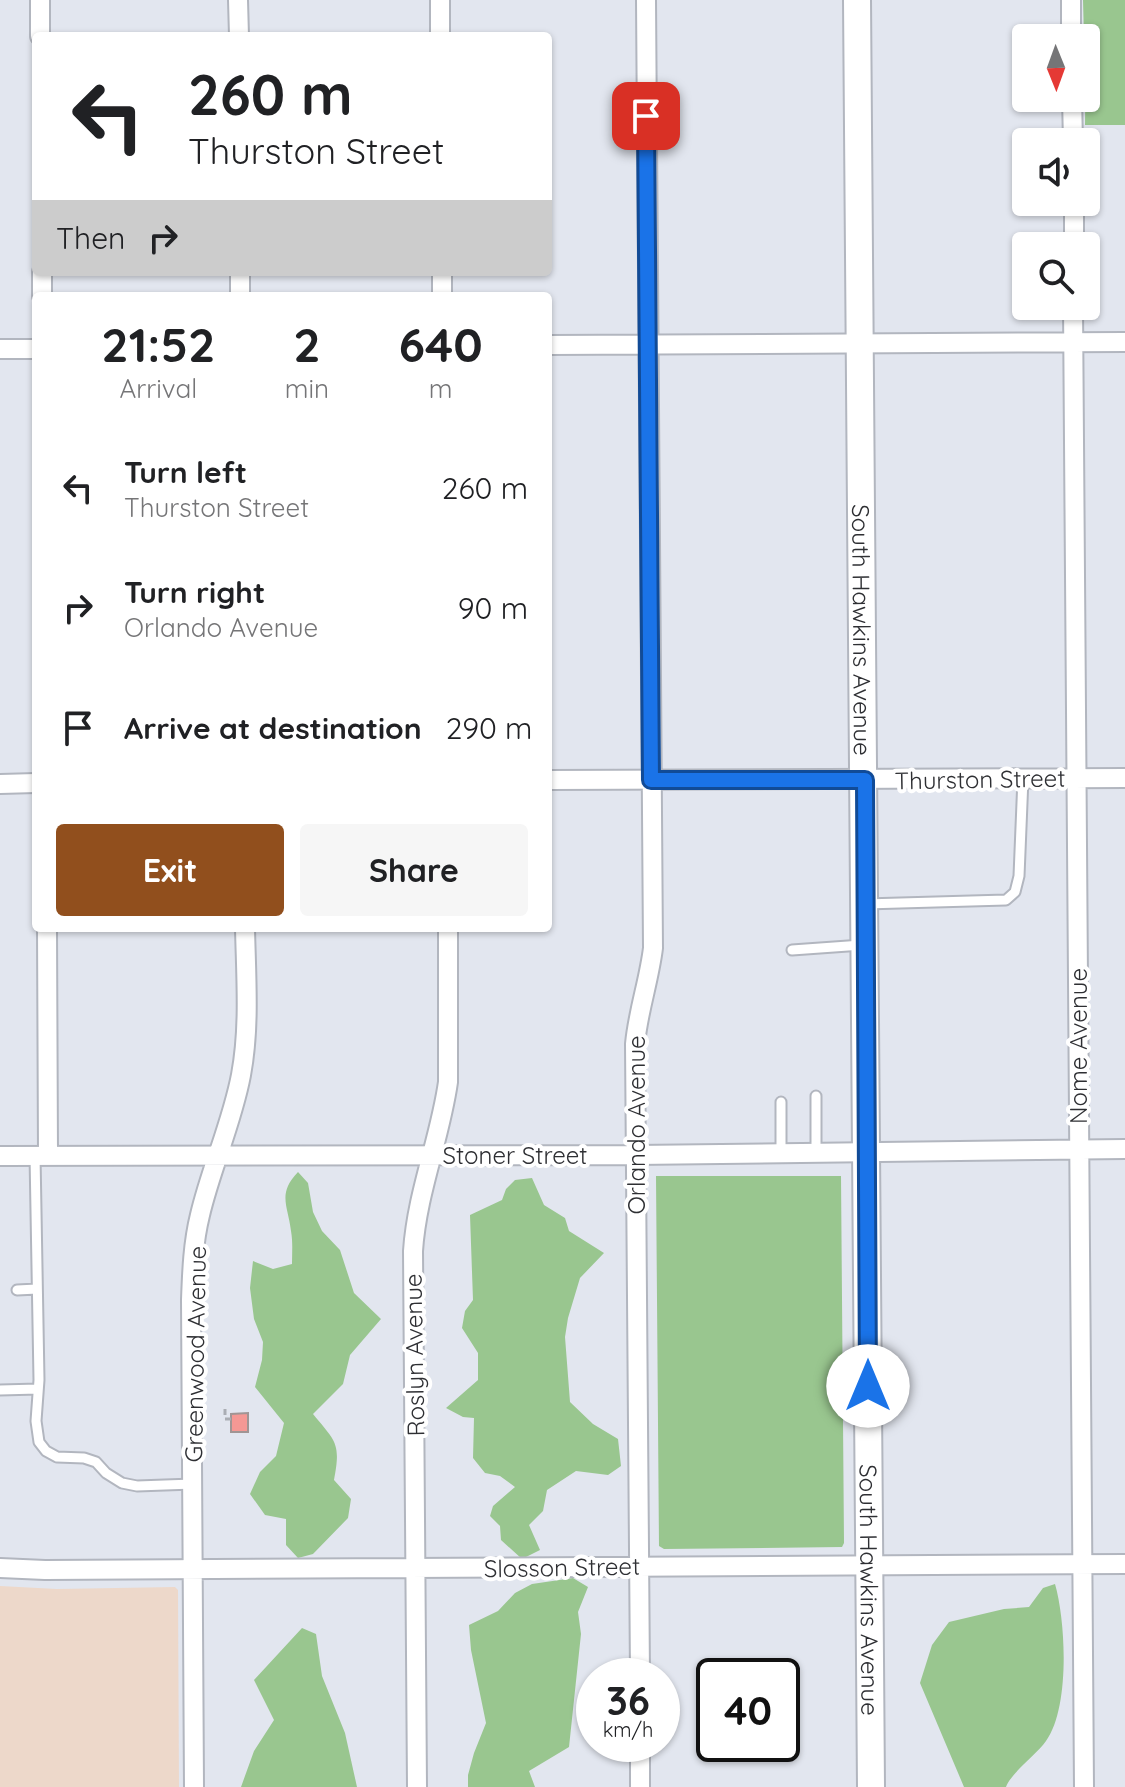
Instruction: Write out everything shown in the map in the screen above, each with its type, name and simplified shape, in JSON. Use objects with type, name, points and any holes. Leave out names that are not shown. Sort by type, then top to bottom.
[{"type":"street","points":[[40,0],[40,32]]},
{"type":"street","points":[[238,0],[239,32]]},
{"type":"street","points":[[440,0],[440,32]]},
{"type":"street","name":"Orlando Avenue","points":[[640,1658],[635,1044],[637,1020],[653,948],[646,0]]},
{"type":"street","name":"South Hawkins Avenue","points":[[857,0],[871,1787]]},
{"type":"street","points":[[1071,0],[1071,24]]},
{"type":"street","name":"Nome Avenue","points":[[1073,320],[1084,1787]]},
{"type":"street","points":[[552,345],[1125,342]]},
{"type":"street","points":[[0,349],[32,349]]},
{"type":"street","name":"Thurston Street","points":[[552,780],[1125,778]]},
{"type":"street","points":[[0,784],[32,783]]},
{"type":"street","points":[[42,1155],[47,932]]},
{"type":"street","name":"Greenwood Avenue","points":[[194,1787],[193,1252],[199,1216],[234,1107],[245,1047],[245,932]]},
{"type":"street","name":"Roslyn Avenue","points":[[417,1787],[413,1251],[415,1214],[448,1082],[448,932]]},
{"type":"street","name":"Stoner Street","points":[[0,1156],[636,1155],[1125,1149]]},
{"type":"street","name":"Slosson Street","points":[[0,1568],[1125,1564]]},
{"type":"street","points":[[640,1762],[640,1787]]},
{"type":"lane","points":[[865,904],[1006,900],[1015,892],[1019,876],[1023,778]]},
{"type":"lane","points":[[792,950],[866,945]]},
{"type":"lane","points":[[816,1096],[816,1152]]},
{"type":"lane","points":[[781,1102],[781,1153]]},
{"type":"lane","points":[[42,1155],[37,1289],[36,1421],[39,1442],[46,1451],[57,1457],[84,1458],[96,1462],[122,1483],[137,1486],[193,1484]]},
{"type":"lane","points":[[17,1290],[37,1289]]},
{"type":"lane","points":[[0,1390],[38,1389]]},
{"type":"path","points":[[225,1409],[225,1419],[231,1419]]},
{"type":"shaded area","points":[[0,1586],[57,1589],[175,1587],[178,1590],[179,1787],[0,1787]]},
{"type":"green space","points":[[1083,0],[1125,0],[1125,125],[1085,125],[1085,112],[1100,112],[1100,24],[1084,24]]},
{"type":"green space","points":[[298,1172],[308,1183],[313,1212],[322,1231],[340,1250],[354,1293],[381,1319],[350,1355],[343,1384],[313,1414],[335,1444],[334,1480],[351,1499],[348,1518],[313,1554],[298,1558],[286,1545],[286,1519],[265,1515],[250,1494],[260,1472],[276,1456],[284,1423],[255,1387],[263,1342],[254,1319],[250,1288],[253,1261],[273,1269],[292,1264],[286,1193]]},
{"type":"green space","points":[[656,1176],[841,1176],[842,1547],[664,1549],[659,1546]]},
{"type":"green space","points":[[532,1178],[544,1205],[565,1218],[569,1231],[604,1253],[580,1278],[568,1318],[565,1337],[570,1402],[593,1424],[618,1439],[621,1466],[608,1475],[576,1471],[547,1490],[543,1511],[529,1525],[540,1550],[522,1559],[501,1540],[500,1526],[490,1516],[493,1506],[515,1487],[500,1476],[485,1473],[473,1458],[474,1418],[463,1417],[446,1408],[478,1380],[478,1353],[462,1328],[465,1311],[473,1300],[470,1215],[502,1200],[506,1189],[515,1180]]},
{"type":"green space","points":[[573,1578],[588,1587],[578,1612],[581,1634],[576,1658],[569,1747],[529,1771],[535,1787],[468,1787],[474,1753],[486,1723],[469,1625],[498,1611],[515,1593],[532,1584]]},
{"type":"green space","points":[[1055,1584],[1062,1620],[1064,1664],[1054,1726],[1046,1741],[1006,1787],[964,1787],[920,1683],[932,1645],[949,1622],[1004,1609],[1029,1607],[1043,1588]]},
{"type":"green space","points":[[302,1628],[316,1634],[322,1676],[345,1733],[357,1787],[241,1787],[254,1751],[274,1720],[254,1680]]},
{"type":"building","points":[[248,1413],[248,1432],[231,1432],[231,1414]]},
{"type":"route","points":[[646,116],[651,780],[865,780],[868,1386]]}]
